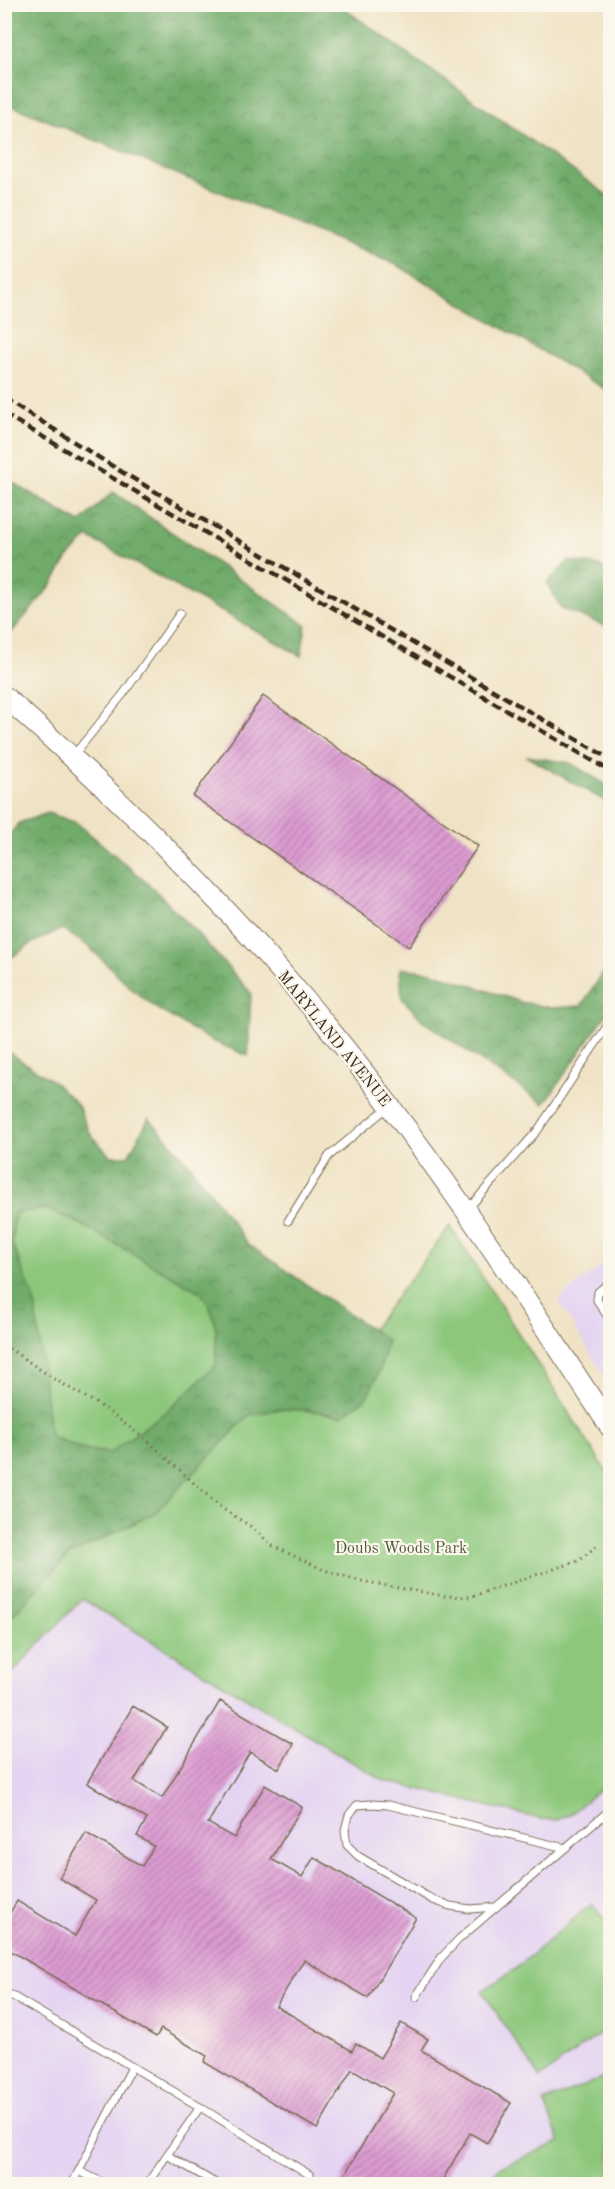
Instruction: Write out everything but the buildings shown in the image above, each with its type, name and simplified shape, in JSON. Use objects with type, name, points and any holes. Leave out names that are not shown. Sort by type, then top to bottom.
[{"type":"main road","name":"MARYLAND AVENUE","points":[[4,696],[73,756],[196,878],[302,994],[390,1106],[467,1210],[610,1427]]},
{"type":"lane","points":[[73,756],[124,693],[180,613]]},
{"type":"lane","points":[[467,1210],[538,1130],[610,1022]]},
{"type":"lane","points":[[288,1221],[329,1156],[390,1106]]},
{"type":"lane","points":[[610,1282],[597,1292],[597,1300],[610,1320]]},
{"type":"lane","points":[[496,1907],[470,1909],[450,1906],[433,1900],[358,1857],[347,1845],[345,1830],[349,1815],[357,1805],[388,1805],[565,1848]]},
{"type":"lane","points":[[416,1997],[441,1958],[459,1939],[610,1810]]},
{"type":"lane","points":[[4,1991],[310,2175],[313,2184]]},
{"type":"lane","points":[[72,2184],[132,2067]]},
{"type":"lane","points":[[147,2184],[200,2107]]},
{"type":"lane","points":[[167,2156],[217,2184]]},
{"type":"lane","points":[[79,2171],[106,2184]]},
{"type":"path","points":[[4,1345],[51,1377],[104,1408],[149,1442],[220,1507],[250,1526],[273,1546],[324,1570],[361,1581],[444,1596],[470,1597],[578,1561],[599,1544]]},
{"type":"shaded area","points":[[610,1259],[610,1386],[558,1300]]},
{"type":"shaded area","points":[[82,1599],[382,1780],[540,1819],[557,1820],[569,1815],[610,1781],[610,2184],[5,2184],[4,1680]]},
{"type":"green space","points":[[4,5],[339,5],[610,197],[610,392],[397,265],[5,103]]},
{"type":"green space","points":[[5,478],[80,523],[113,492],[306,625],[301,656],[88,537],[67,559],[51,586],[5,640]]},
{"type":"green space","points":[[569,561],[599,566],[610,572],[610,628],[561,608],[547,583]]},
{"type":"green space","points":[[526,756],[570,763],[610,787],[610,804]]},
{"type":"green space","points":[[48,813],[77,823],[152,887],[251,993],[248,1056],[210,1040],[157,1009],[133,990],[89,947],[62,929],[34,942],[5,962],[5,840],[19,823]]},
{"type":"green space","points":[[610,963],[610,1009],[544,1104],[423,1021],[402,998],[400,968],[432,972],[521,1002],[551,1008],[581,1006]]},
{"type":"green space","points":[[5,1050],[54,1082],[77,1104],[90,1133],[110,1156],[128,1156],[149,1118],[190,1165],[249,1245],[387,1340],[380,1370],[366,1398],[341,1416],[280,1409],[249,1415],[155,1513],[69,1555],[5,1623]],"holes":[[[45,1209],[77,1222],[200,1292],[210,1308],[215,1326],[216,1365],[172,1407],[110,1453],[80,1449],[50,1435],[35,1301],[12,1244],[15,1213]]]},
{"type":"green space","name":"Doubs Woods Park","points":[[5,1178],[364,1340],[450,1226],[610,1477],[610,1781],[569,1815],[557,1820],[540,1819],[382,1780],[82,1599],[5,1680]]},
{"type":"green space","points":[[592,1903],[610,1927],[610,2026],[540,2078],[482,1991],[514,1970]]},
{"type":"green space","points":[[610,2075],[610,2184],[488,2184],[498,2168],[560,2142],[544,2102]]},
{"type":"railway","points":[[4,398],[122,472],[610,759]]},
{"type":"railway","points":[[4,414],[610,771]]}]
